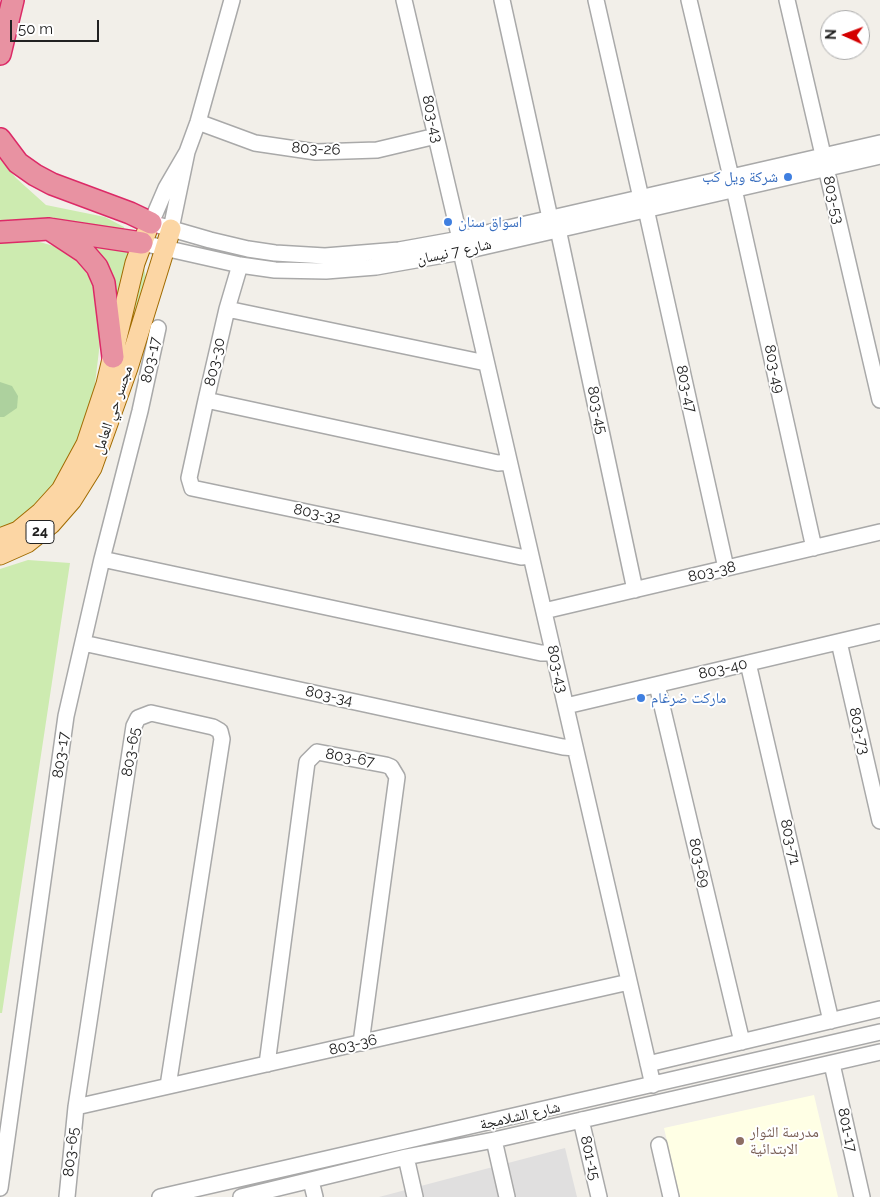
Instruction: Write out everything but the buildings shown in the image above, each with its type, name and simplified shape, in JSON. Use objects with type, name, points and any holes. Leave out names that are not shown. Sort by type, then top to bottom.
[{"type":"highway","points":[[0,54],[13,0]]},
{"type":"highway","points":[[0,139],[18,163],[35,175],[52,184],[130,213],[151,223]]},
{"type":"highway","points":[[49,229],[73,243],[97,267],[104,282],[113,357]]},
{"type":"highway","points":[[0,232],[49,229],[142,243]]},
{"type":"main road","name":"مجسر حي العامل","points":[[0,555],[27,543],[51,524],[67,495],[86,444],[113,357],[142,243],[151,223]]},
{"type":"main road","name":"مجسر حي العامل","points":[[0,538],[18,531],[41,512],[67,495],[92,468],[110,422],[171,229]]},
{"type":"street","points":[[171,229],[187,152],[198,122],[232,0]]},
{"type":"street","name":"803-43","points":[[404,0],[653,1085]]},
{"type":"street","name":"803-45","points":[[502,0],[635,590]]},
{"type":"street","name":"803-47","points":[[596,0],[726,568]]},
{"type":"street","name":"803-49","points":[[689,0],[733,183],[814,548]]},
{"type":"street","name":"803-53","points":[[787,0],[880,400]]},
{"type":"street","name":"803-26","points":[[198,122],[256,143],[316,152],[377,150],[436,136]]},
{"type":"street","name":"شارع 7 نيسان","points":[[142,243],[165,250],[240,266],[300,271],[351,269],[401,263],[460,245],[825,162],[880,143]]},
{"type":"street","points":[[151,223],[166,188],[187,152]]},
{"type":"street","name":"شارع 7 نيسان","points":[[825,162],[880,156]]},
{"type":"street","name":"شارع 7 نيسان","points":[[151,223],[210,240],[257,250],[325,256],[460,245]]},
{"type":"street","name":"803-30","points":[[240,266],[227,309],[206,400],[498,463],[509,462]]},
{"type":"street","points":[[227,309],[486,363]]},
{"type":"street","name":"803-17","points":[[0,1188],[66,716],[102,559],[140,411],[158,328]]},
{"type":"street","name":"803-32","points":[[206,400],[189,478],[192,488],[511,555],[531,556]]},
{"type":"street","name":"803-38","points":[[544,612],[880,532]]},
{"type":"street","points":[[102,559],[541,653],[553,653]]},
{"type":"street","name":"803-40","points":[[566,706],[880,632]]},
{"type":"street","name":"803-73","points":[[839,642],[880,821]]},
{"type":"street","name":"803-34","points":[[83,643],[553,745],[575,748]]},
{"type":"street","name":"803-71","points":[[748,663],[831,1020]]},
{"type":"street","name":"803-69","points":[[656,685],[742,1042]]},
{"type":"street","name":"803-65","points":[[67,1197],[76,1107],[134,726],[138,718],[151,713],[213,727],[220,731],[222,739],[168,1086]]},
{"type":"street","name":"803-67","points":[[266,1064],[307,762],[317,752],[386,764],[391,767],[397,777],[361,1043]]},
{"type":"street","name":"803-36","points":[[76,1107],[629,982]]},
{"type":"street","points":[[648,1064],[880,1009]]},
{"type":"street","name":"شارع الشلامجة","points":[[160,1197],[880,1032]]},
{"type":"street","name":"شارع الشلامجة","points":[[241,1197],[406,1156],[494,1140],[880,1052]]},
{"type":"street","name":"801-17","points":[[832,1064],[862,1197]]},
{"type":"street","name":"801-15","points":[[581,1120],[599,1197]]},
{"type":"street","points":[[494,1140],[507,1197]]},
{"type":"street","points":[[659,1145],[671,1197]]},
{"type":"street","points":[[406,1156],[415,1197]]},
{"type":"street","points":[[311,1181],[314,1197]]},
{"type":"shaded area","points":[[814,1095],[838,1197],[680,1197],[664,1128]]},
{"type":"shaded area","points":[[565,1148],[577,1197],[379,1197]]},
{"type":"green space","points":[[0,159],[16,178],[46,205],[105,217],[124,227],[125,233],[0,226]]},
{"type":"green space","points":[[16,241],[36,241],[54,246],[74,258],[93,281],[101,334],[94,392],[78,443],[62,473],[48,492],[25,517],[0,532],[0,244]]},
{"type":"green space","points":[[90,243],[130,249],[118,306]]},
{"type":"green space","points":[[143,263],[146,278],[124,354],[120,353]]},
{"type":"green space","points":[[0,382],[12,386],[18,396],[17,408],[4,417],[0,417]]},
{"type":"green space","points":[[28,560],[70,563],[2,1013],[0,1013],[0,569]]},
{"type":"place","name":"شركة ويل كب","points":[[788,177]]},
{"type":"place","name":"اسواق سنان","points":[[448,222]]},
{"type":"place","name":"ماركت ضرغام","points":[[641,698]]},
{"type":"place","name":"مدرسة الثوار الابتدائية","points":[[740,1141]]}]
